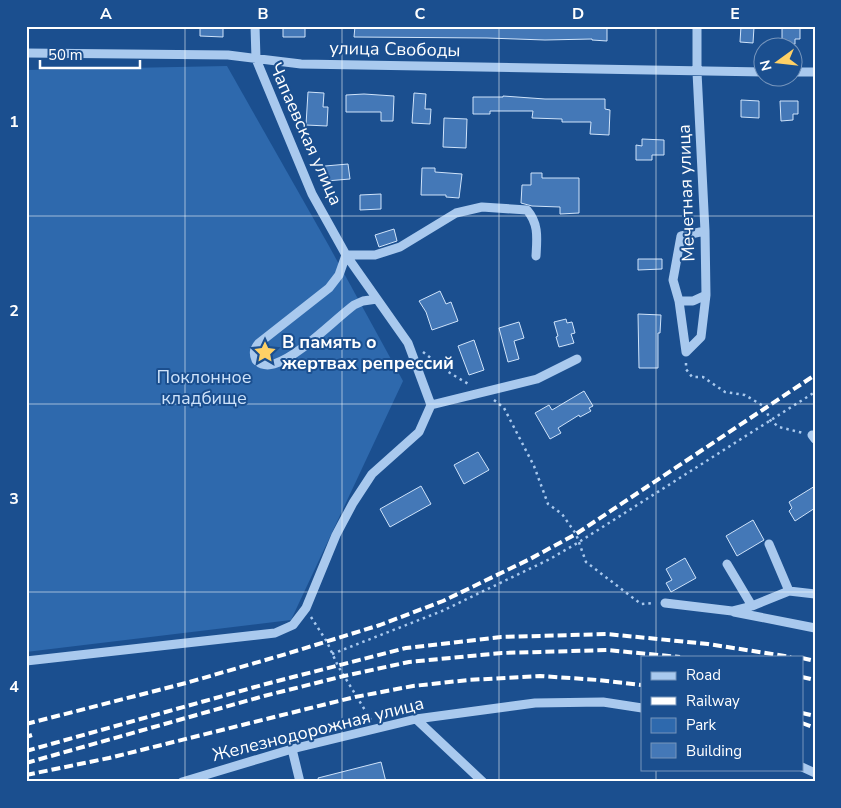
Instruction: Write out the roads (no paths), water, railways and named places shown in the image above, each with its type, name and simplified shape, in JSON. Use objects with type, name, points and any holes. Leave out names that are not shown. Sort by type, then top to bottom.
[{"type":"street","name":"Чапаевская улица","points":[[255,26],[256,59],[312,194],[346,255],[408,343],[431,405]]},
{"type":"street","name":"Мечетная улица","points":[[679,301],[686,352],[701,337],[706,295],[705,231],[697,72],[697,26]]},
{"type":"street","name":"улица Свободы","points":[[26,53],[228,55],[301,64],[754,72]]},
{"type":"street","points":[[377,299],[363,301],[354,305],[304,346],[283,360],[269,365],[264,364],[256,360],[253,354],[259,343],[329,288],[339,275],[346,255],[375,255],[400,247],[456,213],[482,208],[527,210],[534,219],[537,235],[536,256]]},
{"type":"street","points":[[705,231],[681,236],[673,280],[679,301],[693,301],[706,295]]},
{"type":"street","points":[[26,661],[275,633],[293,625],[306,608],[336,535],[353,503],[372,474],[419,432],[431,405],[537,379],[577,359]]},
{"type":"street","points":[[769,544],[789,590]]},
{"type":"street","points":[[727,564],[752,606]]},
{"type":"street","points":[[732,612],[752,606],[789,590],[815,594]]},
{"type":"street","points":[[665,603],[732,612],[815,628]]},
{"type":"street","name":"Железнодорожная улица","points":[[182,782],[292,749],[416,719],[535,703],[603,702],[641,708]]},
{"type":"street","points":[[416,719],[483,782]]},
{"type":"street","points":[[292,749],[300,782]]},
{"type":"railway","points":[[26,724],[186,683],[286,654],[380,625],[443,601],[530,559],[576,534],[815,375]]},
{"type":"railway","points":[[26,751],[262,685],[406,648],[501,637],[607,634],[708,644],[785,656]]},
{"type":"railway","points":[[26,763],[264,696],[409,662],[502,653],[607,650],[670,656]]},
{"type":"railway","points":[[804,658],[815,661]]},
{"type":"railway","points":[[26,775],[109,758],[355,697],[413,686],[468,680],[540,676],[641,685]]},
{"type":"railway","points":[[804,677],[815,680]]},
{"type":"railway","points":[[804,713],[815,716]]},
{"type":"railway","points":[[804,724],[815,728]]},
{"type":"railway","points":[[26,737],[32,735]]},
{"type":"place","name":"В память о жертвах репрессий","points":[[265,352]]},
{"type":"park label","name":"Поклонное кладбище","points":[[204,387]]}]
